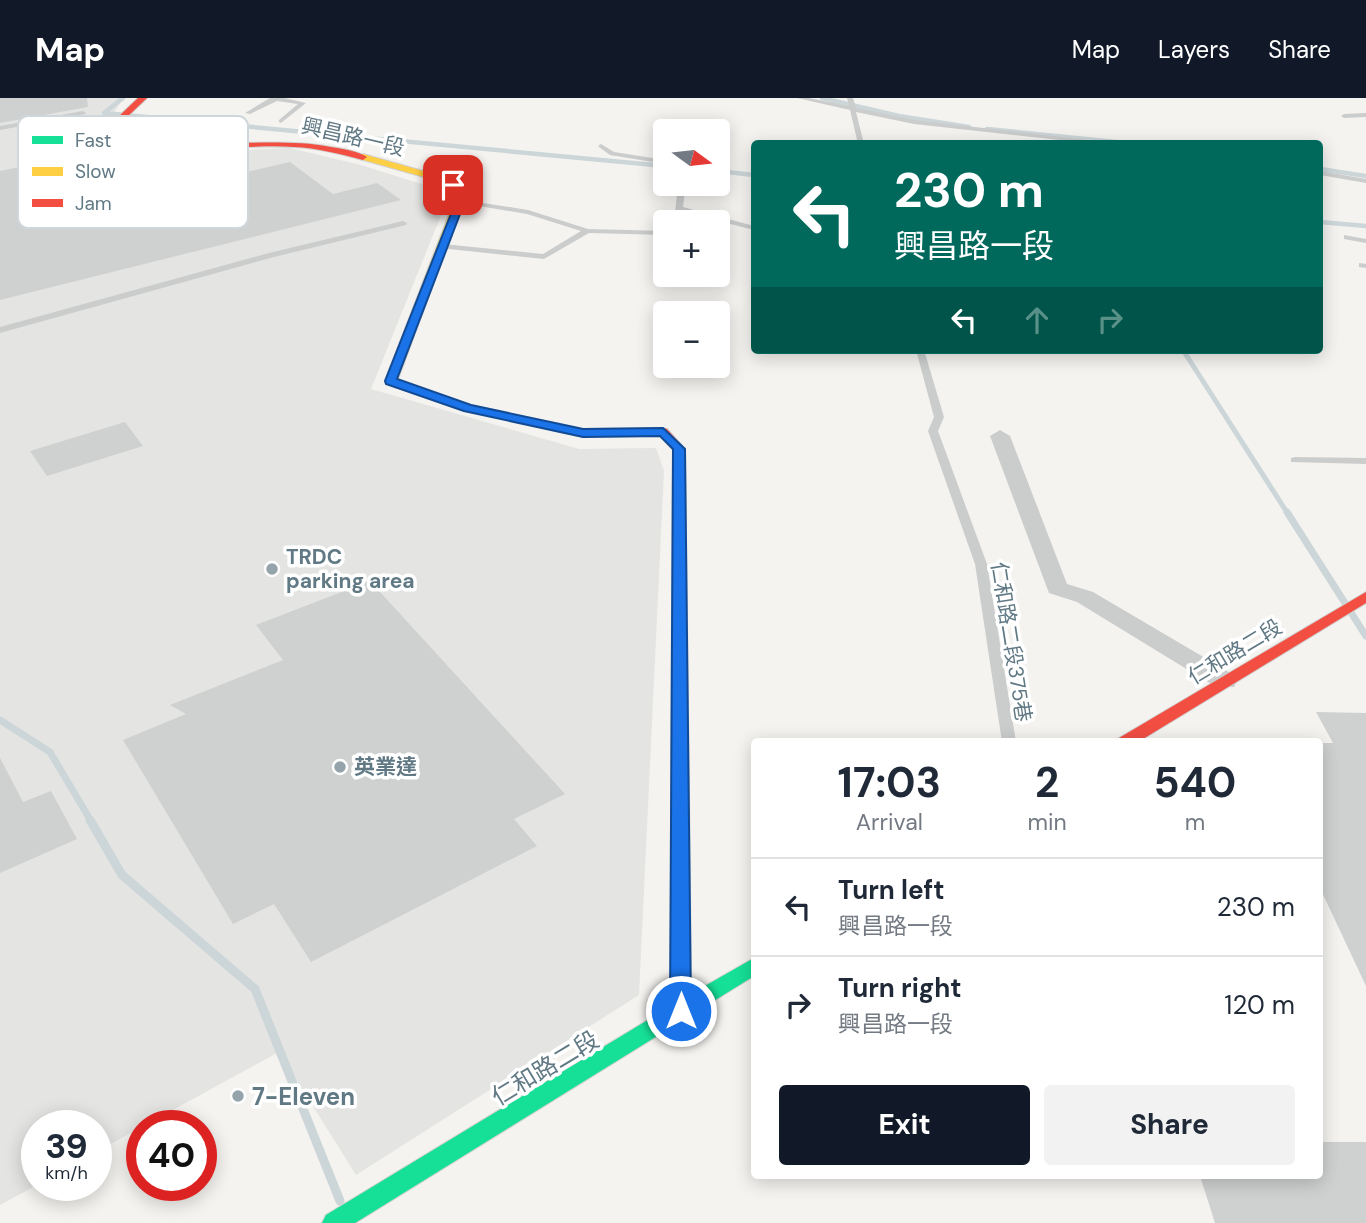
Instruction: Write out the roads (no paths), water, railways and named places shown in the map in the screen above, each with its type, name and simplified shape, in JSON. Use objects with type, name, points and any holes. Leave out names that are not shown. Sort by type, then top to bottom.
[{"type":"street","name":"興昌路一段","points":[[123,116],[143,98]]},
{"type":"street","name":"興昌路一段","points":[[248,143],[294,143],[320,148],[453,185],[463,190],[461,201]]},
{"type":"street","points":[[461,201],[391,381],[468,408],[583,433],[663,432],[679,449],[681,1011]]},
{"type":"street","points":[[1000,436],[1057,588],[1085,597],[1225,681]]},
{"type":"street","name":"仁和路二段","points":[[1132,738],[1354,605]]},
{"type":"street","name":"仁和路二段","points":[[334,1223],[751,968]]},
{"type":"lane","points":[[248,113],[275,98],[303,103],[281,121]]},
{"type":"lane","points":[[800,98],[850,104],[914,122],[1084,140]]},
{"type":"lane","points":[[850,104],[860,140]]},
{"type":"lane","points":[[66,116],[83,113]]},
{"type":"lane","points":[[1344,116],[1366,115]]},
{"type":"lane","points":[[0,128],[18,125]]},
{"type":"lane","points":[[601,146],[612,154],[653,160]]},
{"type":"lane","points":[[1323,174],[1366,181]]},
{"type":"lane","points":[[682,196],[681,209],[751,227]]},
{"type":"lane","points":[[461,201],[528,212],[587,232],[653,233]]},
{"type":"lane","points":[[0,330],[272,255],[403,223]]},
{"type":"lane","points":[[443,246],[544,257],[587,232]]},
{"type":"lane","points":[[1347,237],[1366,241]]},
{"type":"lane","name":"仁和路二段375巷","points":[[921,354],[939,417],[933,431],[981,564],[1008,738]]},
{"type":"lane","points":[[1295,460],[1366,461]]},
{"type":"waterway","points":[[123,98],[104,113],[136,116]]},
{"type":"waterway","points":[[822,98],[899,116],[969,127]]},
{"type":"waterway","points":[[248,127],[653,165]]},
{"type":"waterway","points":[[987,129],[1096,140]]},
{"type":"waterway","points":[[1323,169],[1366,176]]},
{"type":"waterway","points":[[730,172],[751,175]]},
{"type":"waterway","points":[[1323,222],[1366,226]]},
{"type":"waterway","points":[[1186,354],[1288,514]]},
{"type":"waterway","points":[[1287,512],[1366,636]]},
{"type":"waterway","points":[[0,720],[50,752],[91,821]]},
{"type":"waterway","points":[[90,820],[122,875],[255,989],[340,1201]]},
{"type":"place","name":"TRDC parking area","points":[[272,569]]},
{"type":"place","name":"英業達","points":[[340,767]]},
{"type":"place","name":"7-Eleven","points":[[238,1096]]}]
